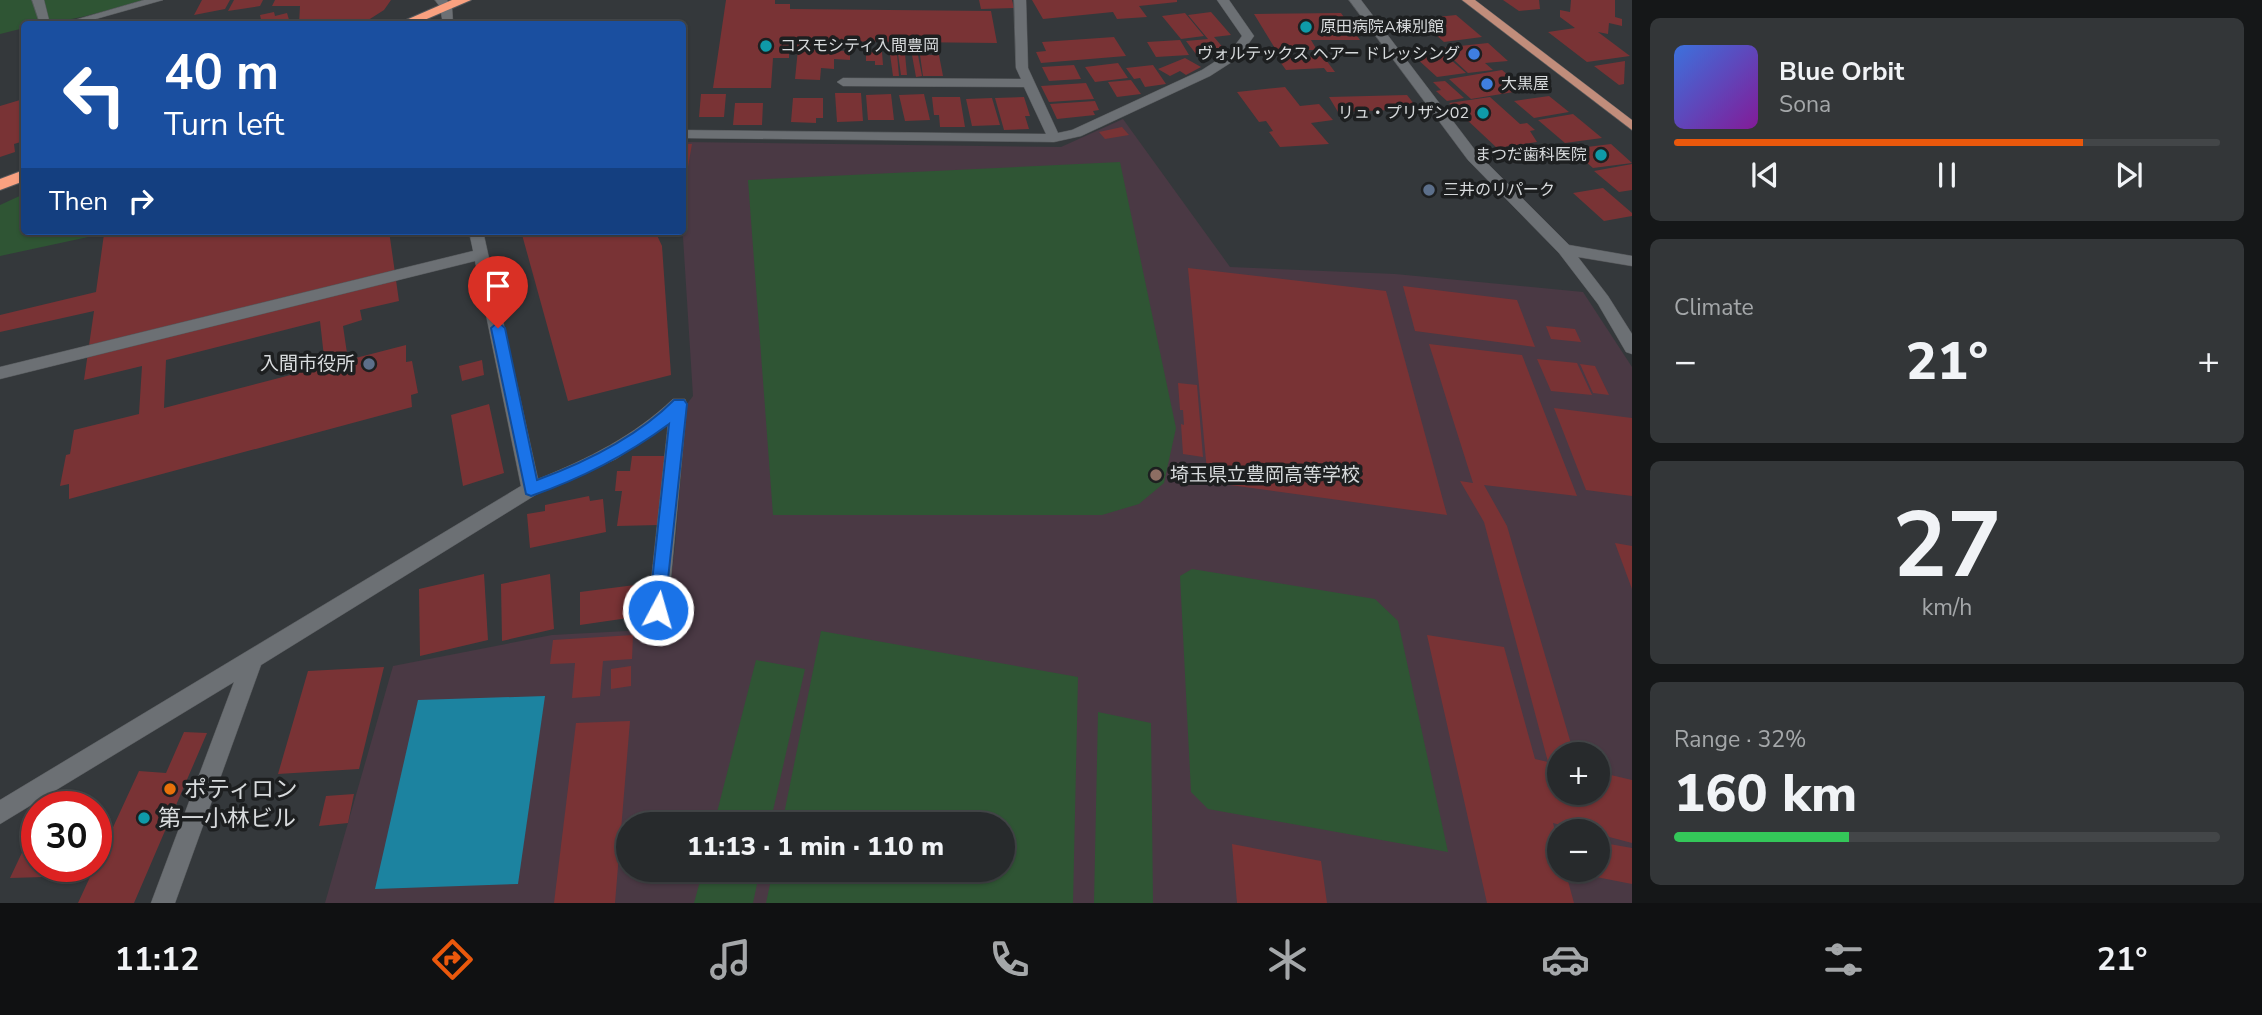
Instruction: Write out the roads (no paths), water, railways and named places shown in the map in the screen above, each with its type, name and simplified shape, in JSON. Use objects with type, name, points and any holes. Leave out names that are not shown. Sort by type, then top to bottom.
[{"type":"highway","points":[[410,21],[444,4],[464,0]]},
{"type":"highway","points":[[0,185],[21,177]]},
{"type":"main road","points":[[1468,0],[1632,125]]},
{"type":"street","points":[[38,0],[44,21]]},
{"type":"street","points":[[78,21],[157,0]]},
{"type":"street","points":[[1020,0],[1022,68],[1054,138]]},
{"type":"street","points":[[686,134],[1054,138],[1076,133],[1206,72],[1234,55],[1248,36],[1223,0]]},
{"type":"street","points":[[1355,0],[1473,157],[1564,249],[1603,300],[1632,348]]},
{"type":"street","points":[[843,82],[1028,83]]},
{"type":"street","points":[[477,235],[531,489]]},
{"type":"street","points":[[1564,249],[1632,261]]},
{"type":"street","points":[[0,373],[482,254]]},
{"type":"street","points":[[0,813],[531,489],[566,476],[620,449],[663,421],[679,404],[658,610]]},
{"type":"street","points":[[163,903],[253,658]]},
{"type":"water","points":[[545,696],[518,884],[375,889],[418,700]]},
{"type":"place","name":"原田病院A棟別館","points":[[1306,27]]},
{"type":"place","name":"コスモシティ入間豊岡","points":[[766,46]]},
{"type":"place","name":"ヴォルテックス ヘアー ドレッシング","points":[[1474,54]]},
{"type":"place","name":"大黒屋","points":[[1487,84]]},
{"type":"place","name":"リュ・プリザン02","points":[[1483,113]]},
{"type":"place","name":"まつだ歯科医院","points":[[1601,155]]},
{"type":"place","name":"三井のリパーク","points":[[1429,190]]},
{"type":"place","name":"入間市役所","points":[[369,364]]},
{"type":"place","name":"埼玉県立豊岡高等学校","points":[[1156,475]]},
{"type":"place","name":"ポティロン","points":[[170,789]]},
{"type":"place","name":"第一小林ビル","points":[[144,818]]}]
